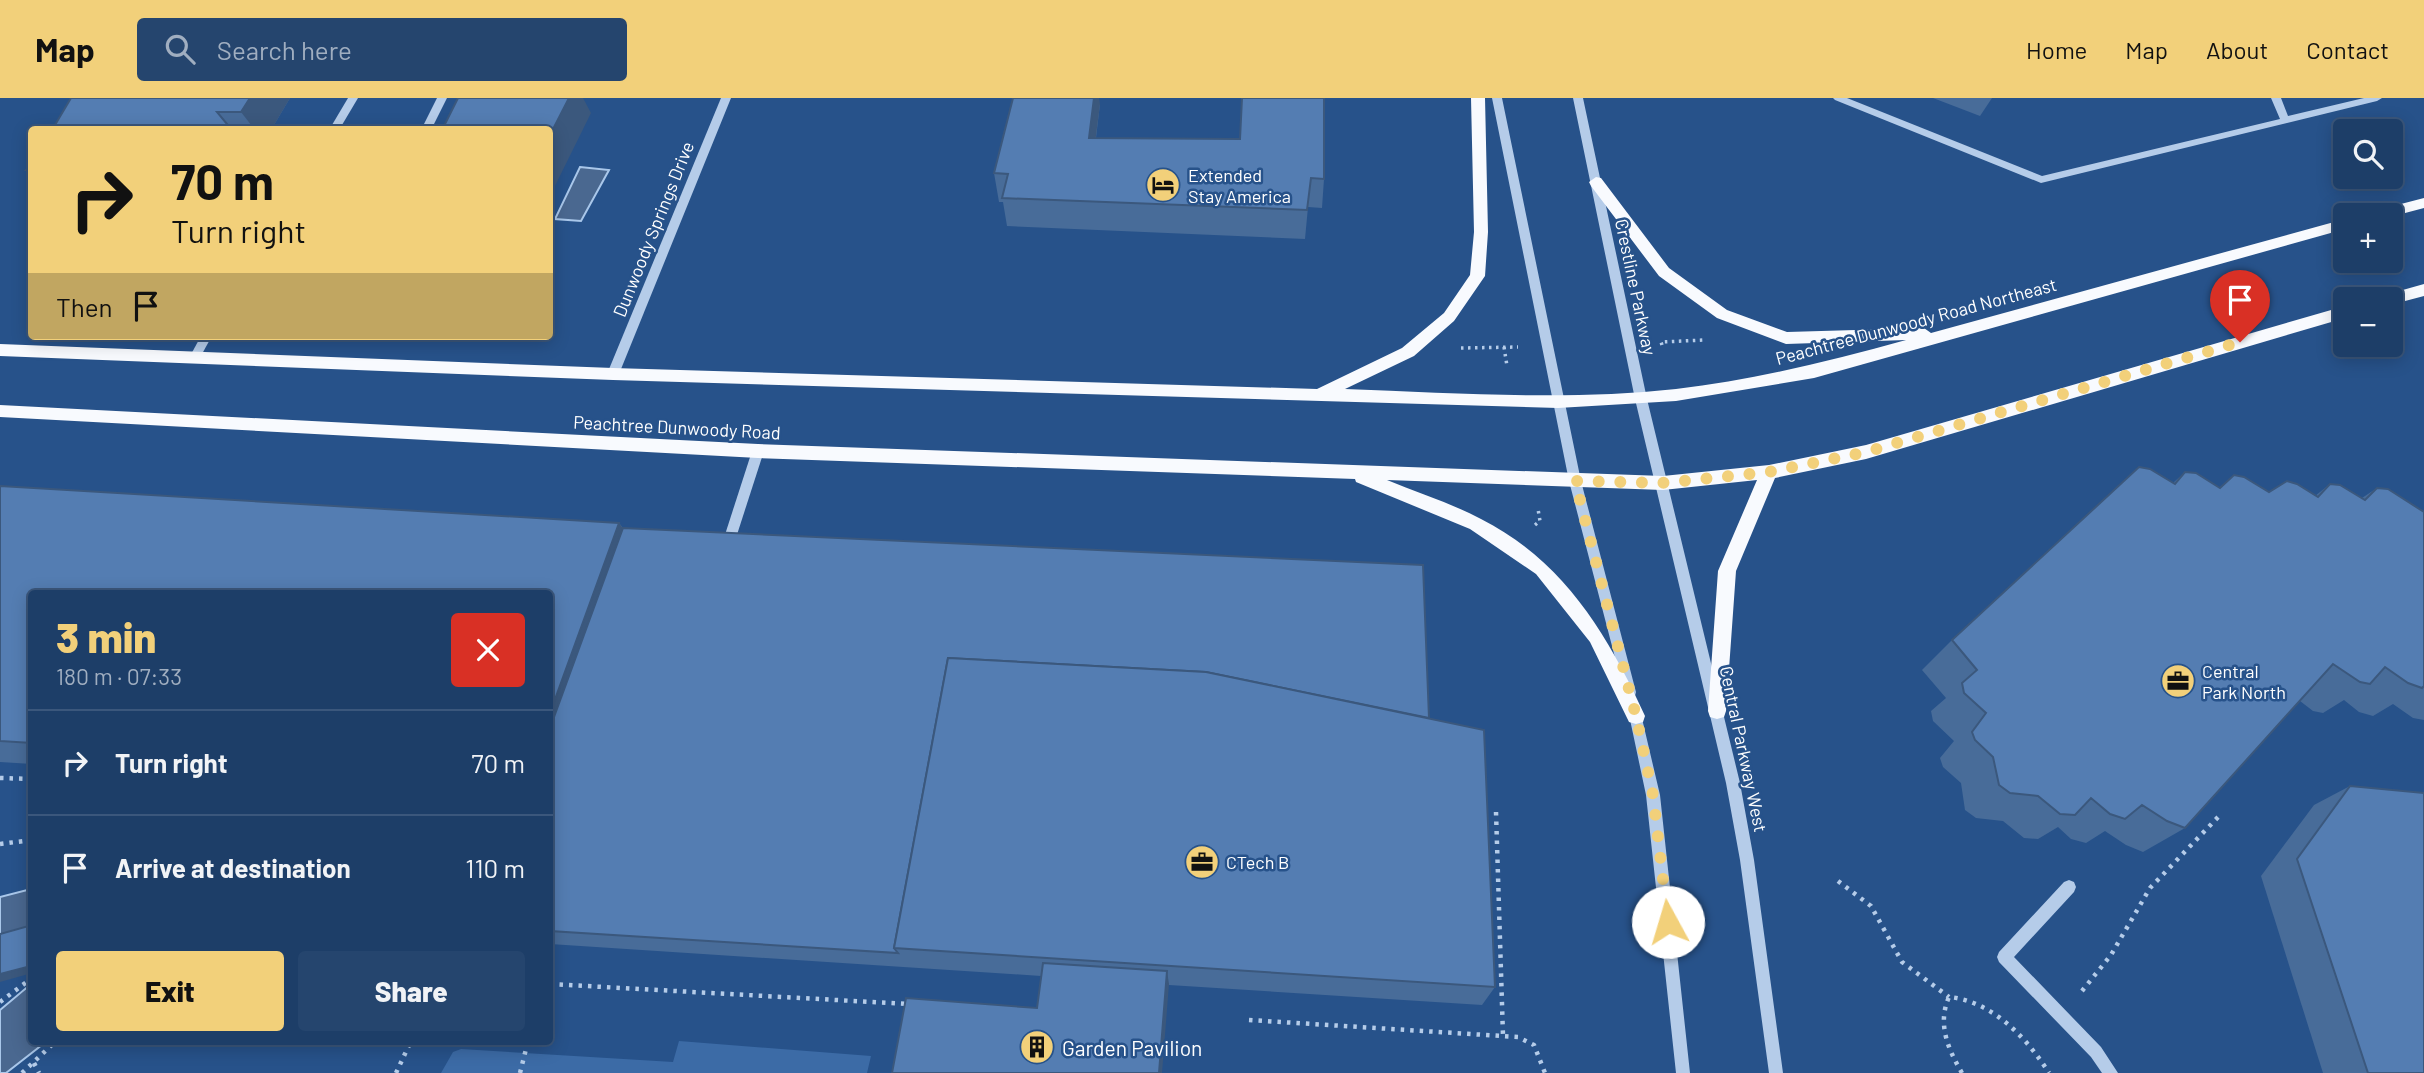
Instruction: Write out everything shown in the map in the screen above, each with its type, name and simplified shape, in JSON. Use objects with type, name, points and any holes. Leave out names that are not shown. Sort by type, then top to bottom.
[{"type":"main road","points":[[0,350],[613,374],[1320,395],[1408,352],[1449,317],[1477,275],[1481,232],[1478,98]]},
{"type":"main road","points":[[1596,182],[1664,272],[1723,314],[1786,338],[1952,333]]},
{"type":"main road","points":[[2403,209],[2424,203]]},
{"type":"main road","name":"Peachtree Dunwoody Road Northeast","points":[[1320,395],[1558,402],[1642,399],[1815,372],[2333,227]]},
{"type":"main road","points":[[2403,296],[2424,290]]},
{"type":"main road","points":[[1353,473],[1662,483],[1769,472],[1866,452],[2333,316]]},
{"type":"main road","name":"Peachtree Dunwoody Road","points":[[0,411],[758,451],[1353,473]]},
{"type":"main road","points":[[1717,711],[1727,571],[1769,472]]},
{"type":"main road","points":[[1353,473],[1476,524],[1542,569],[1596,636],[1636,716]]},
{"type":"street","points":[[336,126],[353,98]]},
{"type":"street","points":[[428,126],[442,98]]},
{"type":"street","name":"Dunwoody Springs Drive","points":[[613,374],[726,98]]},
{"type":"street","points":[[1497,98],[1575,481],[1636,716],[1655,808],[1683,1073]]},
{"type":"street","name":"Crestline Parkway","points":[[1578,98],[1662,483]]},
{"type":"street","points":[[1838,98],[2041,180],[2285,120],[2334,103],[2377,98]]},
{"type":"street","points":[[2276,98],[2285,120]]},
{"type":"street","points":[[194,358],[205,340]]},
{"type":"street","points":[[723,557],[758,451]]},
{"type":"street","name":"Central Parkway West","points":[[1662,483],[1717,711],[1747,860],[1776,1073]]},
{"type":"street","points":[[2069,887],[2004,957],[2096,1052],[2111,1073]]},
{"type":"path","points":[[1664,351],[1661,342],[1710,340]]},
{"type":"path","points":[[1448,348],[1530,346]]},
{"type":"path","points":[[1504,347],[1507,366]]},
{"type":"path","points":[[1532,527],[1540,521],[1536,497]]},
{"type":"path","points":[[0,778],[28,779]]},
{"type":"path","points":[[1496,812],[1503,1036]]},
{"type":"path","points":[[2081,992],[2110,955],[2150,888],[2221,814]]},
{"type":"path","points":[[0,844],[28,840]]},
{"type":"path","points":[[1838,881],[1871,906],[1902,962],[1949,997],[1966,1000],[1992,1013],[2030,1046],[2049,1073]]},
{"type":"path","points":[[0,1002],[28,981]]},
{"type":"path","points":[[553,985],[921,1005]]},
{"type":"path","points":[[1949,997],[1943,1007],[1946,1041],[1962,1073]]},
{"type":"path","points":[[1249,1020],[1518,1037],[1534,1045],[1545,1073]]},
{"type":"path","points":[[23,1073],[52,1045]]},
{"type":"path","points":[[396,1073],[409,1045]]},
{"type":"path","points":[[520,1073],[527,1045]]},
{"type":"path","points":[[34,1063],[39,1073]]},
{"type":"shaded area","points":[[580,167],[609,170],[581,221],[555,219]]},
{"type":"shaded area","points":[[28,890],[28,933],[0,940],[0,897]]},
{"type":"shaded area","points":[[28,987],[28,1045],[42,1045],[6,1073],[0,1073],[0,1010]]},
{"type":"shaded area","points":[[679,1041],[871,1056],[867,1073],[441,1073],[453,1052],[461,1049],[673,1062]]},
{"type":"building","points":[[71,98],[250,98],[241,112],[217,112],[229,126],[54,126]]},
{"type":"building","points":[[458,98],[569,98],[553,129],[553,126],[444,126]]},
{"type":"building","name":"Extended Stay America","points":[[1013,98],[1094,98],[1089,138],[1240,139],[1242,98],[1324,98],[1324,179],[1311,178],[1307,210],[1002,198],[1008,174],[994,173]]},
{"type":"building","name":"Central Park North","points":[[2139,467],[2150,469],[2175,484],[2185,472],[2196,473],[2220,488],[2234,475],[2244,477],[2269,492],[2287,481],[2318,497],[2330,484],[2340,485],[2365,500],[2377,488],[2388,489],[2424,512],[2424,686],[2422,688],[2408,683],[2385,667],[2370,684],[2360,682],[2333,664],[2185,828],[2167,821],[2142,805],[2125,819],[2110,814],[2091,798],[2075,815],[2060,814],[2038,796],[2010,793],[1999,785],[1993,757],[1975,740],[1972,732],[1986,713],[1964,693],[1962,683],[1977,670],[1952,640]]},
{"type":"building","points":[[0,486],[619,523],[553,705],[553,590],[28,590],[28,743],[0,741]]},
{"type":"building","points":[[623,528],[1423,565],[1429,718],[1206,672],[948,658],[894,948],[898,953],[553,931],[553,720]]},
{"type":"building","name":"CTech B","points":[[948,658],[1206,672],[1484,730],[1495,987],[894,948]]},
{"type":"building","points":[[2350,786],[2424,793],[2424,1073],[2368,1073],[2297,859]]},
{"type":"building","points":[[28,926],[28,967],[0,974],[0,934]]},
{"type":"building","name":"Garden Pavilion","points":[[1043,963],[1167,971],[1159,1073],[892,1073],[906,998],[1037,1008]]},
{"type":"place","name":"Extended Stay America","points":[[1163,185]]},
{"type":"place","name":"Central Park North","points":[[2178,681]]},
{"type":"place","name":"CTech B","points":[[1202,862]]},
{"type":"place","name":"Garden Pavilion","points":[[1037,1047]]},
{"type":"route","points":[[1668,922],[1653,795],[1636,716],[1575,481],[1662,483],[1769,472],[1866,452],[2240,342]]}]
